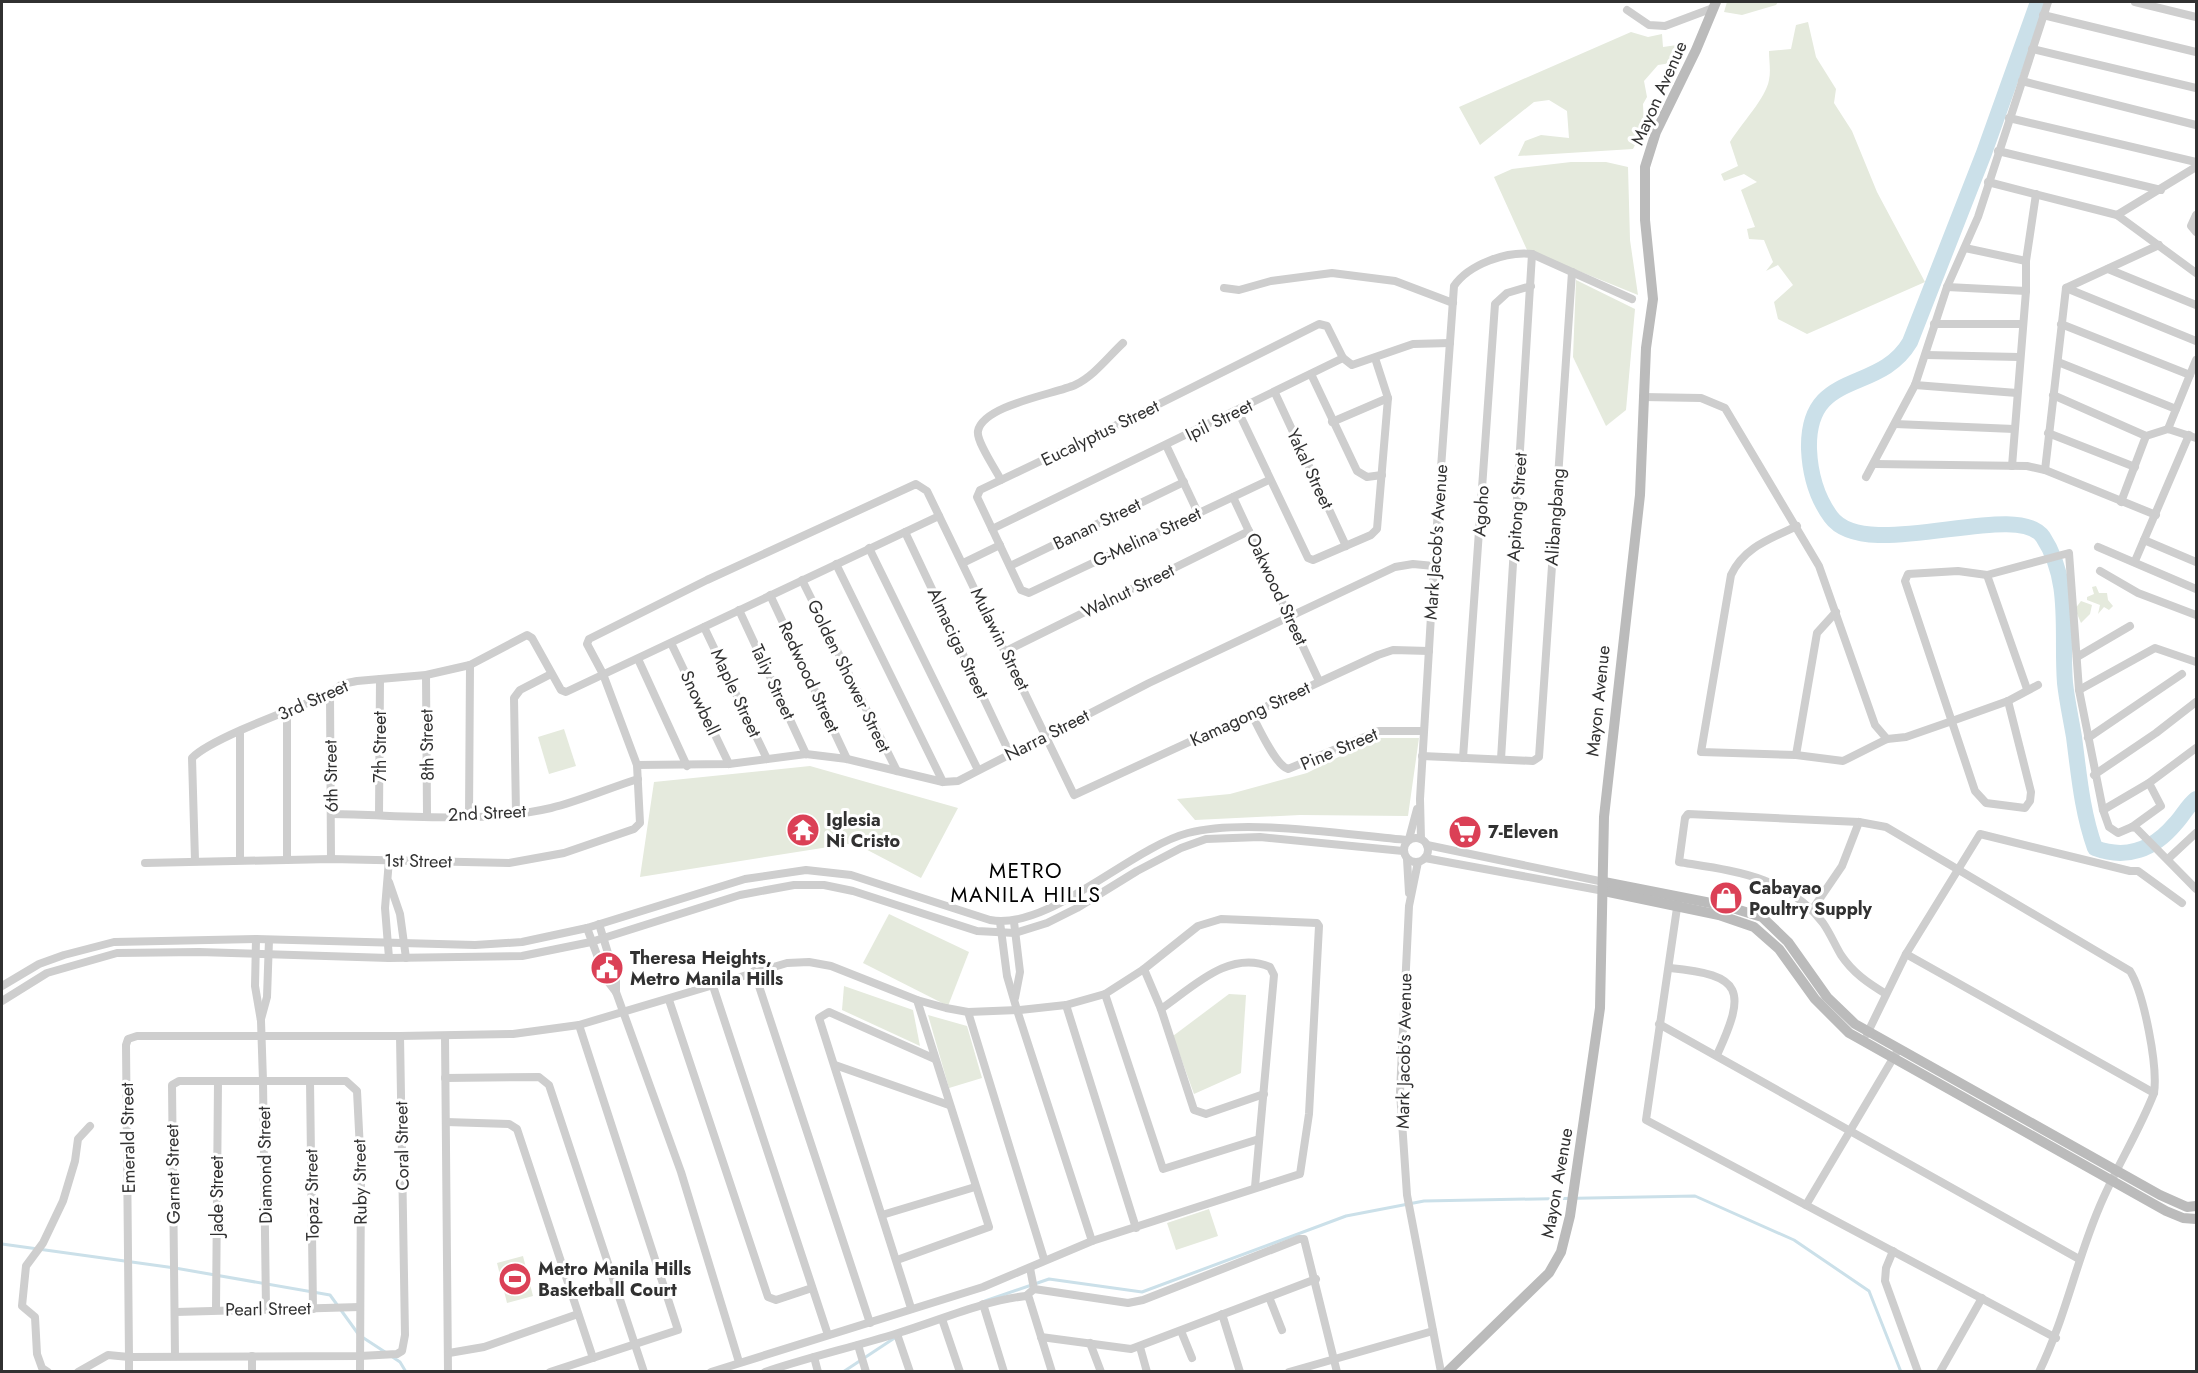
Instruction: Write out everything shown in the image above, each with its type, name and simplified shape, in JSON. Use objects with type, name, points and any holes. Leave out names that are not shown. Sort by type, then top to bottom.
[{"type":"main road","name":"Mayon Avenue","points":[[1447,1371],[1543,1279],[1561,1252],[1572,1204],[1598,1033],[1603,972],[1604,807],[1640,495],[1646,348],[1653,299],[1645,220],[1645,167],[1656,132],[1715,5]]},
{"type":"main road","points":[[1604,887],[1677,902],[1726,906],[1762,917],[1788,942],[1827,997],[1865,1036],[2166,1211],[2183,1218],[2196,1219]]},
{"type":"main road","points":[[1896,1054],[2116,1169],[2170,1200],[2187,1207],[2196,1206]]},
{"type":"street","points":[[1866,477],[1915,385],[1947,287],[1965,248],[1988,182],[2048,2]]},
{"type":"street","points":[[2135,2],[2196,16]]},
{"type":"street","points":[[1627,10],[1649,25],[1665,26],[1715,5]]},
{"type":"street","points":[[2043,15],[2196,52]]},
{"type":"street","points":[[2032,49],[2196,88]]},
{"type":"street","points":[[2022,81],[2196,125]]},
{"type":"street","points":[[2009,118],[2196,165]]},
{"type":"street","points":[[1998,152],[2161,190]]},
{"type":"street","points":[[2117,215],[2161,190],[2196,165]]},
{"type":"street","points":[[1988,182],[2117,215],[2196,273]]},
{"type":"street","points":[[2012,466],[2026,291],[2026,261],[2036,194]]},
{"type":"street","points":[[2194,218],[2191,226],[2196,232]]},
{"type":"street","points":[[2066,288],[2159,245]]},
{"type":"street","points":[[1965,248],[2026,261]]},
{"type":"street","name":"Mark Jacob's Avenue","points":[[1421,838],[1422,756],[1454,286],[1468,271],[1480,265],[1515,253],[1532,254]]},
{"type":"street","points":[[1532,254],[1632,299]]},
{"type":"street","name":"Apitong Street","points":[[1501,759],[1532,254]]},
{"type":"street","points":[[2108,269],[2196,305]]},
{"type":"street","name":"Alibangbang","points":[[1501,759],[1536,760],[1539,757],[1572,272]]},
{"type":"street","points":[[1224,288],[1239,290],[1271,281],[1332,273],[1395,281],[1453,303]]},
{"type":"street","name":"Agoho","points":[[1463,758],[1495,304],[1507,293],[1531,286]]},
{"type":"street","points":[[1947,287],[2026,291]]},
{"type":"street","points":[[2045,470],[2066,288]]},
{"type":"street","points":[[2066,288],[2196,341]]},
{"type":"street","name":"Eucalyptus Street","points":[[1026,593],[1021,590],[976,494],[980,490],[1319,324],[1324,324],[1343,358]]},
{"type":"street","points":[[1934,324],[2023,324]]},
{"type":"street","points":[[2061,324],[2190,375]]},
{"type":"street","points":[[1001,480],[978,437],[979,428],[984,421],[1024,399],[1078,384],[1123,343]]},
{"type":"street","name":"Ipil Street","points":[[992,528],[1167,446],[1343,358],[1352,365],[1413,344],[1450,344]]},
{"type":"street","points":[[1926,355],[2019,357]]},
{"type":"street","points":[[1238,411],[1308,558],[1313,560],[1371,535],[1377,529],[1388,398],[1375,358]]},
{"type":"street","points":[[2168,429],[2196,360]]},
{"type":"street","points":[[2058,362],[2176,409]]},
{"type":"street","points":[[1311,374],[1332,422],[1360,474],[1367,477],[1382,475]]},
{"type":"street","points":[[1915,385],[2017,393]]},
{"type":"street","name":"Yakal Street","points":[[1275,393],[1346,546]]},
{"type":"street","points":[[2053,395],[2146,436],[2168,429],[2193,436],[2135,561]]},
{"type":"street","points":[[1332,422],[1388,398]]},
{"type":"street","points":[[1643,398],[1701,398],[1725,408],[1819,566],[1875,725],[1887,739]]},
{"type":"street","points":[[1894,424],[2014,429]]},
{"type":"street","points":[[2048,433],[2135,467]]},
{"type":"street","points":[[2121,502],[2146,436]]},
{"type":"street","points":[[1167,446],[1198,513]]},
{"type":"street","points":[[1874,464],[2012,466],[2045,470],[2156,515]]},
{"type":"street","name":"G-Melina Street","points":[[1026,593],[1269,480]]},
{"type":"street","name":"Banan Street","points":[[1010,566],[1184,482]]},
{"type":"street","name":"Mulawin Street","points":[[603,674],[587,644],[589,639],[706,580],[888,495],[910,486],[920,485],[927,490],[1074,795]]},
{"type":"street","name":"Oakwood Street","points":[[1233,497],[1319,681]]},
{"type":"street","points":[[516,813],[514,698],[520,690],[551,674],[563,692],[638,659],[939,516]]},
{"type":"street","points":[[1797,526],[1754,547],[1736,564],[1731,575],[1701,752],[1796,755],[1843,761],[1887,739],[1906,737],[2008,701],[2038,685]]},
{"type":"street","name":"Walnut Street","points":[[1006,651],[1250,531]]},
{"type":"street","name":"Almaciga Street","points":[[905,532],[1010,754]]},
{"type":"street","points":[[2144,540],[2196,562]]},
{"type":"street","points":[[963,563],[1000,544]]},
{"type":"street","points":[[2098,547],[2196,589]]},
{"type":"street","points":[[869,548],[978,770]]},
{"type":"street","points":[[2008,701],[2031,792],[2030,801],[2025,808],[1997,806],[1980,799],[1905,576],[1911,573],[1958,572],[1988,575],[2070,554],[2079,690],[2094,775],[2109,827],[2118,833],[2134,827],[2161,806],[2149,783]]},
{"type":"street","points":[[836,564],[943,782]]},
{"type":"street","name":"Narra Street","points":[[637,765],[729,764],[806,754],[847,759],[943,782],[958,781],[1046,735],[1395,567],[1434,566]]},
{"type":"street","points":[[2100,571],[2138,593],[2196,615]]},
{"type":"street","points":[[1988,575],[2027,689]]},
{"type":"street","name":"Golden Shower Street","points":[[802,580],[897,771]]},
{"type":"street","name":"Redwood Street","points":[[770,595],[847,759]]},
{"type":"street","name":"Taliy Street","points":[[739,610],[806,754]]},
{"type":"street","points":[[1796,755],[1817,633],[1836,612]]},
{"type":"street","points":[[2077,657],[2130,626]]},
{"type":"street","name":"Maple Street","points":[[704,627],[767,759]]},
{"type":"street","name":"3rd Street","points":[[195,860],[192,758],[199,752],[287,711],[330,694],[342,684],[426,675],[470,664],[526,635],[532,638],[551,674]]},
{"type":"street","name":"Snowbell","points":[[671,643],[729,764]]},
{"type":"street","points":[[2079,690],[2155,648],[2196,662]]},
{"type":"street","name":"Kamagong Street","points":[[1074,795],[1319,681],[1393,650],[1429,651]]},
{"type":"street","points":[[638,659],[687,766]]},
{"type":"street","points":[[469,816],[470,664]]},
{"type":"street","points":[[603,674],[637,765],[638,779]]},
{"type":"street","points":[[2088,738],[2182,674]]},
{"type":"street","name":"8th Street","points":[[426,675],[428,815]]},
{"type":"street","name":"7th Street","points":[[379,815],[380,679]]},
{"type":"street","name":"6th Street","points":[[330,694],[331,859]]},
{"type":"street","points":[[2094,775],[2157,733],[2196,702]]},
{"type":"street","points":[[287,711],[287,860]]},
{"type":"street","name":"Pine Street","points":[[1251,713],[1275,758],[1282,767],[1288,769],[1379,731],[1424,730]]},
{"type":"street","points":[[240,732],[240,860]]},
{"type":"street","points":[[2103,810],[2149,783],[2196,748]]},
{"type":"street","points":[[1422,756],[1501,759]]},
{"type":"street","name":"2nd Street","points":[[332,814],[469,816],[516,813],[552,807],[638,779]]},
{"type":"street","name":"1st Street","points":[[145,863],[195,860],[331,859],[508,863],[587,846],[638,826],[638,779]]},
{"type":"street","name":"Mark Jacob's Avenue","points":[[1420,799],[1405,855],[1409,906],[1400,1092],[1407,1195],[1442,1371]]},
{"type":"street","points":[[1886,994],[1857,976],[1812,910],[1786,889],[1755,876],[1679,862],[1684,818],[1693,813],[1859,822],[1886,827],[2130,971],[2137,985],[2152,1055],[2156,1078],[2154,1093],[2116,1169],[2079,1259],[2056,1338],[2039,1371]]},
{"type":"street","points":[[1812,910],[1842,866],[1859,822]]},
{"type":"street","points":[[2134,827],[2166,855],[2196,889]]},
{"type":"street","points":[[2,986],[39,964],[114,942],[256,939],[475,945],[522,942],[587,928],[745,879],[806,870],[852,875],[1000,922],[1014,922],[1069,897],[1175,837],[1201,830],[1247,828],[1421,838],[1427,845],[1604,887]]},
{"type":"street","points":[[2166,855],[2196,833]]},
{"type":"street","points":[[1865,1036],[1906,954],[1980,834],[2061,856],[2138,871],[2150,876],[2182,903]]},
{"type":"street","points":[[2,1001],[47,974],[117,953],[389,958],[522,956],[603,939],[740,895],[794,885],[824,885],[853,891],[977,931],[1015,933],[1047,923],[1077,908],[1137,871],[1181,848],[1206,839],[1260,837],[1405,855],[1422,860],[1604,887]]},
{"type":"street","name":"Mark Jacob's Avenue","points":[[1409,906],[1427,845]]},
{"type":"street","points":[[389,860],[389,882],[385,908],[389,958]]},
{"type":"street","points":[[389,882],[398,906],[406,958]]},
{"type":"street","points":[[1677,902],[1670,968],[1659,1024],[1646,1120],[2056,1338]]},
{"type":"street","points":[[262,1036],[513,1034],[579,1025],[624,1014],[754,971],[787,963],[819,963],[917,1000],[968,1012],[1066,1005],[1106,994],[1144,969],[1198,926],[1221,919],[1313,921],[1319,926],[1309,1114],[1303,1173],[1092,1241],[1044,1259],[1030,1268],[983,1287],[711,1371]]},
{"type":"street","points":[[1000,922],[1006,975],[1092,1241]]},
{"type":"street","points":[[1014,922],[1020,972],[1015,998]]},
{"type":"street","points":[[599,924],[616,979],[616,992]]},
{"type":"street","points":[[587,928],[606,979],[616,992],[681,1172],[739,1362]]},
{"type":"street","points":[[256,939],[255,986],[261,1021]]},
{"type":"street","points":[[261,1021],[267,997],[269,940]]},
{"type":"street","points":[[1906,954],[2154,1093]]},
{"type":"street","points":[[1161,1009],[1226,964],[1251,962],[1270,967],[1274,975],[1255,1187]]},
{"type":"street","points":[[1670,968],[1706,971],[1723,978],[1734,990],[1736,1005],[1717,1055]]},
{"type":"street","points":[[1144,969],[1161,1009],[1194,1110],[1206,1114],[1264,1095]]},
{"type":"street","points":[[754,971],[870,1323]]},
{"type":"street","points":[[713,986],[828,1335]]},
{"type":"street","points":[[1106,994],[1163,1169],[1259,1139]]},
{"type":"street","points":[[669,1000],[768,1297],[776,1300],[812,1288]]},
{"type":"street","points":[[897,1260],[989,1227],[917,1000]]},
{"type":"street","points":[[1066,1005],[1136,1228]]},
{"type":"street","points":[[911,1308],[819,1020],[826,1012],[935,1059]]},
{"type":"street","points":[[968,1012],[1044,1259]]},
{"type":"street","name":"Diamond Street","points":[[261,1021],[266,1309]]},
{"type":"street","points":[[1659,1024],[2079,1259]]},
{"type":"street","points":[[550,1371],[678,1330],[579,1025]]},
{"type":"street","name":"Emerald Street","points":[[129,1371],[126,1043],[137,1036],[262,1036]]},
{"type":"street","name":"Coral Street","points":[[360,1356],[398,1354],[402,1351],[405,1335],[400,1036]]},
{"type":"street","points":[[445,1036],[448,1371]]},
{"type":"street","points":[[1806,1205],[1896,1054]]},
{"type":"street","points":[[835,1065],[949,1106]]},
{"type":"street","points":[[445,1078],[539,1077],[549,1085],[644,1371]]},
{"type":"street","name":"Garnet Street","points":[[175,1356],[171,1086],[179,1081],[263,1081]]},
{"type":"street","name":"Jade Street","points":[[216,1310],[218,1081]]},
{"type":"street","name":"Ruby Street","points":[[263,1081],[346,1081],[357,1090],[361,1170],[360,1371]]},
{"type":"street","name":"Topaz Street","points":[[310,1081],[313,1309]]},
{"type":"street","points":[[446,1122],[509,1124],[517,1129],[593,1358]]},
{"type":"street","points":[[48,1371],[42,1368],[38,1354],[35,1317],[22,1306],[26,1266],[43,1243],[63,1202],[75,1161],[78,1139],[90,1126]]},
{"type":"street","points":[[882,1215],[975,1187]]},
{"type":"street","points":[[768,1371],[897,1334],[982,1304],[1013,1296],[1026,1296],[1034,1289],[1128,1303],[1143,1300],[1299,1239],[1306,1243],[1337,1371]]},
{"type":"street","points":[[1893,1251],[1886,1268],[1885,1281],[1918,1371]]},
{"type":"street","points":[[1030,1268],[1034,1289]]},
{"type":"street","points":[[1041,1337],[1131,1349],[1316,1280]]},
{"type":"street","points":[[1026,1296],[1029,1298],[1052,1371]]},
{"type":"street","points":[[1269,1297],[1282,1330]]},
{"type":"street","points":[[1940,1371],[1982,1298]]},
{"type":"street","points":[[982,1304],[1004,1371]]},
{"type":"street","name":"Pearl Street","points":[[176,1312],[360,1307]]},
{"type":"street","points":[[449,1353],[484,1347],[578,1314]]},
{"type":"street","points":[[1222,1314],[1240,1371]]},
{"type":"street","points":[[942,1319],[960,1371]]},
{"type":"street","points":[[1181,1331],[1192,1358]]},
{"type":"street","points":[[1289,1371],[1433,1331]]},
{"type":"street","points":[[897,1334],[910,1371]]},
{"type":"street","points":[[1090,1343],[1101,1371]]},
{"type":"street","points":[[858,1345],[866,1371]]},
{"type":"street","points":[[1140,1347],[1147,1371]]},
{"type":"street","points":[[78,1371],[108,1355],[129,1357],[360,1356]]},
{"type":"street","points":[[252,1356],[252,1371]]},
{"type":"street","points":[[814,1358],[818,1371]]},
{"type":"shaded area","points":[[1727,2],[1778,2],[1776,5],[1742,15],[1724,12]]},
{"type":"shaded area","points":[[1808,22],[1816,57],[1836,89],[1834,103],[1852,131],[1877,192],[1925,282],[1807,334],[1778,319],[1774,302],[1793,285],[1778,265],[1766,271],[1773,262],[1764,240],[1749,239],[1747,229],[1755,227],[1741,190],[1757,182],[1744,174],[1724,181],[1721,174],[1738,166],[1730,142],[1767,87],[1770,73],[1769,51],[1791,49],[1796,25]]},
{"type":"shaded area","points":[[1631,32],[1648,37],[1662,34],[1663,47],[1684,44],[1673,69],[1671,63],[1658,65],[1644,81],[1647,97],[1643,104],[1644,127],[1633,149],[1518,156],[1525,141],[1541,135],[1569,138],[1567,111],[1549,100],[1534,102],[1480,145],[1459,107]]},
{"type":"shaded area","points":[[1571,162],[1606,162],[1628,167],[1630,240],[1638,295],[1527,250],[1494,177],[1512,169]]},
{"type":"shaded area","points":[[1576,280],[1635,309],[1626,410],[1606,426],[1573,357]]},
{"type":"shaded area","points":[[2096,586],[2099,593],[2107,593],[2108,600],[2113,606],[2109,610],[2104,607],[2098,614],[2100,605],[2087,600],[2087,597],[2094,594],[2092,587]]},
{"type":"shaded area","points":[[2081,601],[2092,605],[2090,614],[2081,623],[2075,609]]},
{"type":"shaded area","points":[[564,729],[576,766],[549,774],[538,737]]},
{"type":"shaded area","points":[[1376,738],[1419,738],[1408,816],[1300,815],[1195,820],[1177,799],[1230,794],[1307,773]]},
{"type":"shaded area","points":[[810,766],[958,808],[921,878],[854,843],[640,877],[654,782]]},
{"type":"shaded area","points":[[889,914],[969,952],[948,1006],[863,963]]},
{"type":"shaded area","points":[[844,986],[913,1010],[920,1046],[842,1010]]},
{"type":"shaded area","points":[[1229,994],[1246,995],[1241,1073],[1194,1094],[1173,1036]]},
{"type":"shaded area","points":[[928,1015],[967,1026],[982,1078],[949,1088]]},
{"type":"shaded area","points":[[1209,1209],[1218,1236],[1176,1250],[1167,1223]]},
{"type":"shaded area","name":"Metro Manila Hills Basketball Court","points":[[523,1256],[533,1296],[507,1303],[497,1263]]},
{"type":"waterway","points":[[2038,2],[1984,153],[1910,342],[1897,358],[1881,370],[1847,385],[1832,394],[1820,406],[1811,423],[1809,449],[1811,467],[1815,485],[1826,510],[1831,517],[1849,530],[1875,535],[1907,534],[2004,524],[2028,527],[2043,537],[2052,554],[2062,590],[2066,690],[2084,807],[2095,848],[2118,853],[2149,846],[2167,833],[2196,799]]},
{"type":"waterway","points":[[985,1301],[1049,1279],[1142,1292],[1346,1216],[1424,1201],[1695,1196],[1794,1240],[1869,1291],[1901,1372]]},
{"type":"waterway","points":[[2,1244],[175,1268],[330,1295],[359,1335],[385,1352]]},
{"type":"waterway","points":[[843,1372],[896,1337]]},
{"type":"waterway","points":[[391,1356],[400,1362],[406,1372]]},
{"type":"place","name":"Iglesia Ni Cristo","points":[[803,830]]},
{"type":"place","name":"7-Eleven","points":[[1465,832]]},
{"type":"place","name":"Cabayao Poultry Supply","points":[[1726,898]]},
{"type":"place","name":"Theresa Heights, Metro Manila Hills","points":[[607,968]]},
{"type":"place","name":"Metro Manila Hills Basketball Court","points":[[515,1279]]},
{"type":"district","name":"METRO MANILA HILLS","points":[[1026,883]]}]
